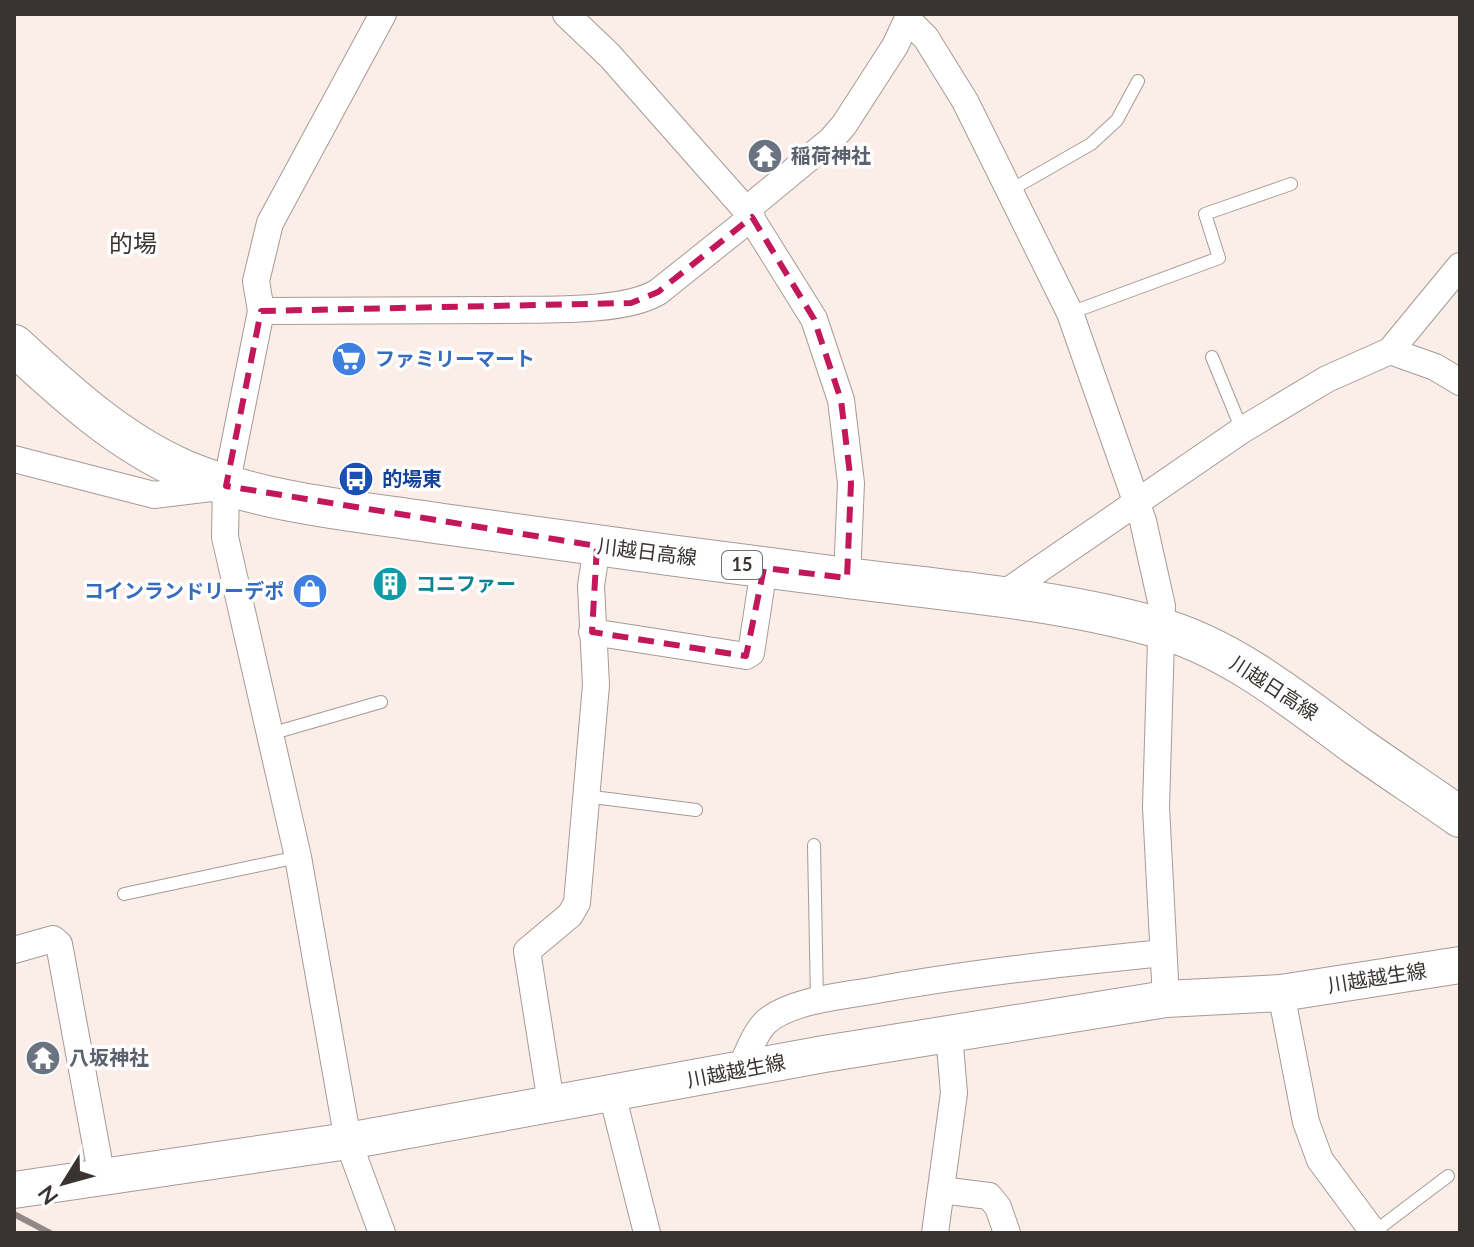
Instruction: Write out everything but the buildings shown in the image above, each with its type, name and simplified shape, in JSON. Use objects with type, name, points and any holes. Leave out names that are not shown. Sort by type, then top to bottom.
[{"type":"main road","name":"川越日高線","points":[[14,345],[72,398],[141,448],[182,469],[226,486],[307,504],[597,546],[999,597],[1160,627],[1230,658],[1282,690],[1460,817]]},
{"type":"main road","name":"川越越生線","points":[[14,1190],[348,1141],[551,1103],[1166,999],[1281,993],[1460,965]]},
{"type":"street","points":[[382,1233],[348,1141],[298,857],[225,537],[226,486],[261,311],[256,281],[270,223],[383,14]]},
{"type":"street","points":[[566,14],[610,56],[749,214],[814,319],[841,400],[851,483],[847,578]]},
{"type":"street","points":[[261,311],[542,309],[631,303],[647,299],[831,140],[844,125],[910,17],[965,101],[1070,313],[1138,500],[1162,606],[1156,807],[1166,999]]},
{"type":"street","points":[[999,597],[1242,430],[1327,379],[1390,351],[1460,266]]},
{"type":"street","points":[[1390,351],[1435,367],[1460,382]]},
{"type":"street","points":[[14,459],[154,495],[226,486]]},
{"type":"street","points":[[551,1103],[527,951],[570,915],[577,903],[596,685],[591,586],[597,546]]},
{"type":"street","points":[[592,632],[746,656],[751,653],[764,568]]},
{"type":"street","points":[[14,950],[53,939],[59,944],[102,1178]]},
{"type":"street","points":[[739,1071],[764,1023],[777,1015],[817,1001],[1034,966],[1163,953]]},
{"type":"street","points":[[1281,993],[1306,1122],[1320,1160],[1374,1232]]},
{"type":"street","points":[[935,1233],[954,1093],[949,1034]]},
{"type":"street","points":[[612,1094],[647,1233]]},
{"type":"street","points":[[941,1190],[989,1196],[998,1207],[1007,1233]]},
{"type":"lane","points":[[1009,191],[1091,144],[1117,120],[1138,81]]},
{"type":"lane","points":[[1070,313],[1219,258],[1205,214],[1291,184]]},
{"type":"lane","points":[[1212,357],[1242,430]]},
{"type":"lane","points":[[270,734],[381,702]]},
{"type":"lane","points":[[585,796],[696,810]]},
{"type":"lane","points":[[814,845],[817,1001]]},
{"type":"lane","points":[[124,894],[298,857]]},
{"type":"lane","points":[[1374,1232],[1448,1176]]},
{"type":"highlighted area","points":[[752,217],[814,319],[841,400],[851,483],[847,578],[764,568],[746,656],[592,632],[597,546],[226,486],[261,311],[631,303],[658,292]]},
{"type":"railway","points":[[14,1214],[50,1233]]},
{"type":"place","name":"稲荷神社","points":[[765,156]]},
{"type":"place","name":"ファミリーマート","points":[[349,359]]},
{"type":"place","name":"的場東","points":[[356,479]]},
{"type":"place","name":"コニファー","points":[[390,584]]},
{"type":"place","name":"コインランドリーデポ","points":[[310,591]]},
{"type":"place","name":"八坂神社","points":[[43,1058]]},
{"type":"district","name":"的場","points":[[133,244]]}]
